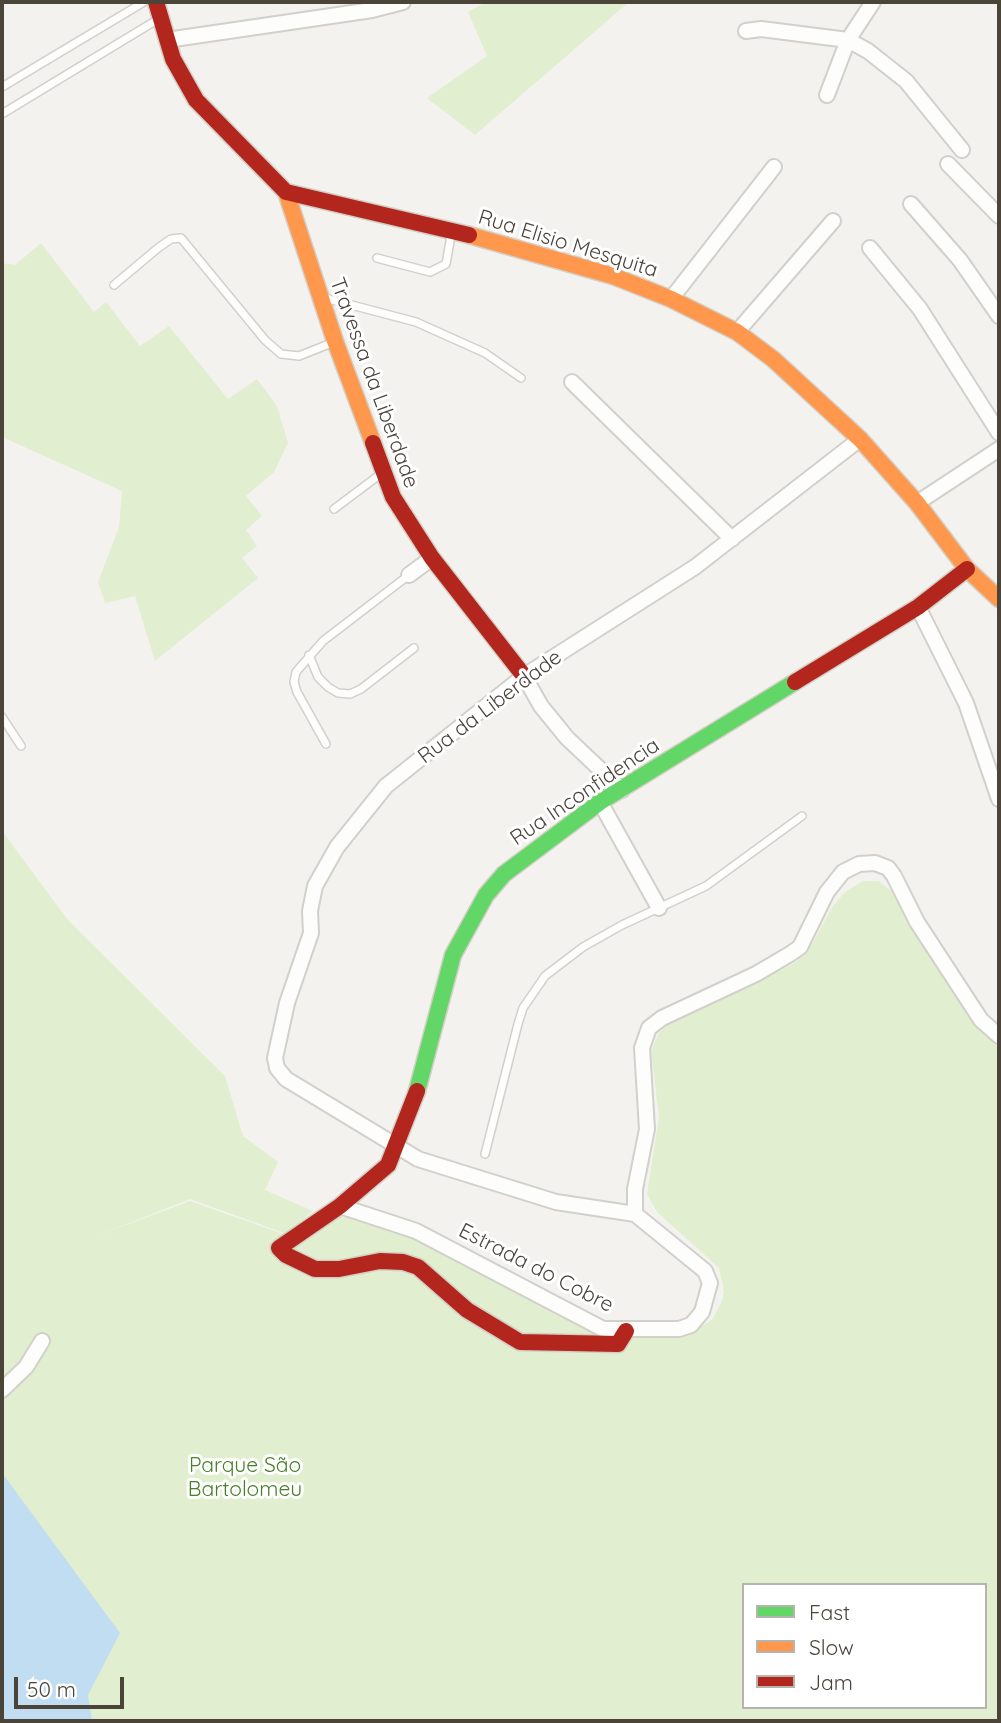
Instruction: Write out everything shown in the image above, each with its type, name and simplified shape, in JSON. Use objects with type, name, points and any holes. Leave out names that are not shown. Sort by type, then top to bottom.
[{"type":"street","points":[[167,40],[372,10],[403,2]]},
{"type":"street","points":[[827,95],[848,40],[873,2]]},
{"type":"street","points":[[158,10],[173,59],[196,100],[286,192]]},
{"type":"street","points":[[746,31],[761,29],[848,40],[868,51],[906,81],[962,150]]},
{"type":"street","points":[[948,163],[999,216]]},
{"type":"street","points":[[671,299],[774,167]]},
{"type":"street","name":"Rua Elisio Mesquita","points":[[286,192],[382,217],[452,229],[613,276],[671,299],[737,332],[774,359],[860,439],[917,503],[967,569],[999,599]]},
{"type":"street","name":"Travessa da Liberdade","points":[[286,192],[335,341],[383,473],[402,514],[432,558],[524,676]]},
{"type":"street","points":[[911,204],[960,260],[999,316]]},
{"type":"street","points":[[737,332],[833,221]]},
{"type":"street","points":[[870,248],[920,309],[999,433]]},
{"type":"street","points":[[572,383],[732,539]]},
{"type":"street","name":"Rua da Liberdade","points":[[397,1147],[286,1079],[277,1068],[276,1048],[287,1003],[311,933],[310,911],[324,866],[361,814],[386,786],[524,676],[695,567],[860,439]]},
{"type":"street","points":[[917,503],[999,449]]},
{"type":"street","points":[[409,575],[432,558]]},
{"type":"street","name":"Rua Inconfidencia","points":[[279,1248],[340,1206],[388,1165],[413,1106],[442,988],[453,955],[485,894],[526,854],[600,802],[918,607],[967,569]]},
{"type":"street","points":[[918,607],[966,703],[999,799]]},
{"type":"street","points":[[524,676],[541,706],[566,738],[622,789]]},
{"type":"street","points":[[600,802],[659,908]]},
{"type":"street","points":[[635,1214],[635,1189],[647,1129],[642,1048],[649,1028],[662,1018],[757,974],[800,947],[827,892],[843,872],[859,864],[876,863],[888,868],[917,922],[981,1020],[999,1036]]},
{"type":"street","points":[[397,1147],[442,1168],[556,1202],[635,1214],[698,1264],[710,1283],[702,1312],[691,1325],[679,1329],[626,1331]]},
{"type":"street","name":"Estrada do Cobre","points":[[279,1248],[286,1255],[315,1269],[339,1269],[380,1261],[403,1262],[418,1267],[467,1310],[507,1337],[520,1342],[618,1344],[626,1331],[603,1329],[416,1231],[340,1206]]},
{"type":"street","points":[[2,1390],[26,1367],[42,1340]]},
{"type":"lane","points":[[2,87],[144,2]]},
{"type":"lane","points":[[2,114],[158,10]]},
{"type":"lane","points":[[377,258],[430,272],[446,264],[452,229]]},
{"type":"lane","points":[[114,285],[158,248],[171,239],[181,238],[265,340],[281,354],[299,356],[335,341]]},
{"type":"lane","points":[[320,297],[416,323],[485,353],[520,378]]},
{"type":"lane","points":[[334,509],[383,473]]},
{"type":"lane","points":[[326,744],[294,682],[296,672],[309,655],[343,623],[409,575]]},
{"type":"lane","points":[[309,655],[318,677],[328,687],[338,693],[350,694],[361,689],[414,648]]},
{"type":"lane","points":[[2,717],[21,746]]},
{"type":"lane","points":[[485,1154],[517,1024],[523,1008],[545,976],[583,947],[706,886],[802,816]]},
{"type":"green space","points":[[486,2],[629,2],[475,135],[427,98],[487,56],[468,12]]},
{"type":"green space","points":[[41,243],[94,312],[106,302],[140,346],[169,326],[228,399],[257,379],[277,406],[288,443],[274,472],[246,496],[262,516],[246,530],[257,546],[242,558],[258,578],[155,661],[135,596],[105,603],[98,582],[119,527],[122,491],[2,437],[2,263],[15,265]]},
{"type":"green space","name":"Parque São Bartolomeu","points":[[2,831],[68,920],[225,1076],[243,1136],[278,1162],[265,1190],[313,1211],[287,1234],[190,1199],[94,1237],[190,1201],[303,1241],[336,1215],[403,1230],[606,1336],[689,1333],[712,1320],[724,1291],[719,1268],[657,1212],[647,1194],[659,1117],[651,1051],[659,1033],[672,1021],[793,964],[808,951],[833,906],[845,892],[863,881],[879,881],[891,891],[967,1015],[999,1049],[999,1721],[2,1721]]},
{"type":"water","points":[[2,1473],[120,1633],[88,1695],[92,1721],[2,1721]]},
{"type":"traffic: fast","points":[[417,1091],[453,955],[486,895],[504,874],[600,802],[795,682]]},
{"type":"traffic: slow","points":[[286,192],[335,341],[373,443]]},
{"type":"traffic: slow","points":[[469,235],[613,276],[671,299],[737,332],[773,359],[860,439],[917,503],[967,569],[999,599]]},
{"type":"traffic: jam","points":[[156,2],[173,59],[196,100],[286,192],[469,235]]},
{"type":"traffic: jam","points":[[373,443],[393,497],[432,558],[524,676]]},
{"type":"traffic: jam","points":[[795,682],[918,607],[967,569]]},
{"type":"traffic: jam","points":[[417,1091],[388,1165],[340,1206],[279,1248],[286,1255],[315,1269],[339,1269],[380,1261],[403,1262],[418,1267],[467,1310],[520,1342],[618,1344],[626,1331]]}]
